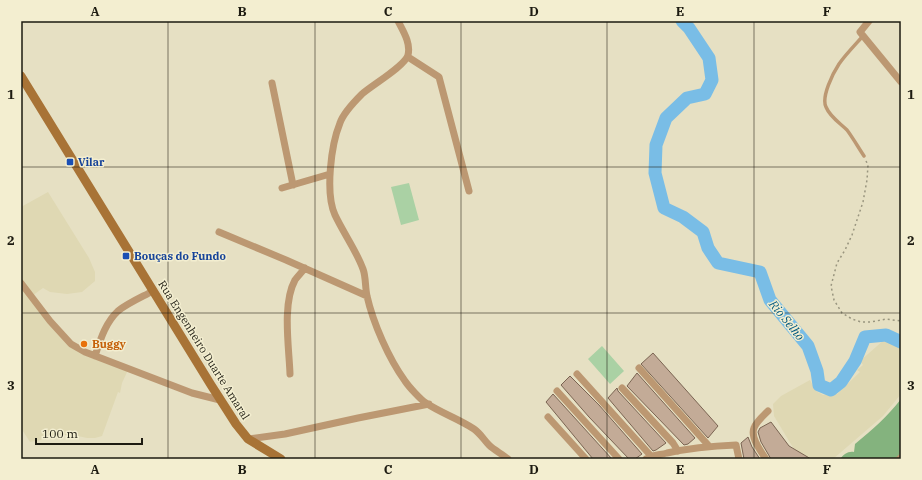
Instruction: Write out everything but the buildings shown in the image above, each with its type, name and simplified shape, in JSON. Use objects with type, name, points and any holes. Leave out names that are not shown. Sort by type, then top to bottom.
[{"type":"main road","name":"Rua Engenheiro Duarte Amaral","points":[[21,76],[236,424],[248,439],[281,459]]},
{"type":"street","points":[[398,21],[408,41],[408,57],[400,66],[362,94],[340,122],[333,151],[330,174],[330,194],[334,213],[340,226],[357,253],[364,271],[367,296],[373,317],[388,351],[406,382],[425,402],[475,430],[490,446],[508,459]]},
{"type":"street","points":[[869,21],[860,32],[901,82]]},
{"type":"street","points":[[408,57],[439,77],[469,191]]},
{"type":"street","points":[[272,83],[293,185]]},
{"type":"street","points":[[282,188],[330,174]]},
{"type":"street","points":[[219,232],[367,296]]},
{"type":"street","points":[[290,374],[287,315],[289,297],[295,280],[305,268]]},
{"type":"street","points":[[21,283],[50,321],[71,344],[85,352],[192,394],[220,400]]},
{"type":"street","points":[[95,356],[106,327],[113,316],[118,311],[154,291]]},
{"type":"street","points":[[639,368],[709,446]]},
{"type":"street","points":[[578,374],[648,458],[709,446],[736,445],[740,459]]},
{"type":"street","points":[[622,388],[673,443],[678,451]]},
{"type":"street","points":[[557,391],[619,459]]},
{"type":"street","points":[[248,439],[285,434],[429,404]]},
{"type":"street","points":[[766,459],[754,440],[752,431],[754,426],[768,411]]},
{"type":"street","points":[[548,417],[586,459]]},
{"type":"lane","points":[[863,36],[839,64],[826,94],[825,105],[827,110],[846,130],[864,156]]},
{"type":"lane","points":[[897,459],[901,455]]},
{"type":"path","points":[[864,156],[868,165],[868,180],[863,202],[852,235],[837,263],[831,286],[834,300],[842,313],[861,322],[886,319],[901,321]]},
{"type":"shaded area","points":[[48,192],[89,258],[95,272],[95,281],[82,292],[67,294],[50,292],[43,288],[33,296],[69,341],[128,370],[122,383],[120,393],[118,392],[102,436],[87,438],[65,435],[30,442],[21,428],[21,207]]},
{"type":"shaded area","points":[[885,339],[893,340],[901,344],[901,394],[883,416],[833,459],[811,459],[794,449],[774,416],[773,404],[781,396],[810,380],[816,391],[823,395],[837,394],[860,372],[857,370],[863,365],[860,361]]},
{"type":"green space","points":[[409,183],[419,220],[401,225],[391,187]]},
{"type":"green space","points":[[602,346],[624,371],[610,384],[588,359]]},
{"type":"green space","points":[[901,399],[901,459],[840,459],[846,453],[854,452],[855,444],[880,423]]},
{"type":"waterway","name":"Rio Selho","points":[[682,21],[689,28],[709,58],[712,80],[705,94],[687,98],[666,118],[656,145],[655,173],[664,208],[683,217],[703,232],[708,248],[718,263],[760,272],[770,300],[808,346],[817,371],[819,385],[831,390],[841,382],[855,361],[865,337],[886,335],[901,342]]},
{"type":"place","name":"Vilar","points":[[70,162]]},
{"type":"place","name":"Bouças do Fundo","points":[[126,256]]},
{"type":"place","name":"Buggy","points":[[84,344]]}]
